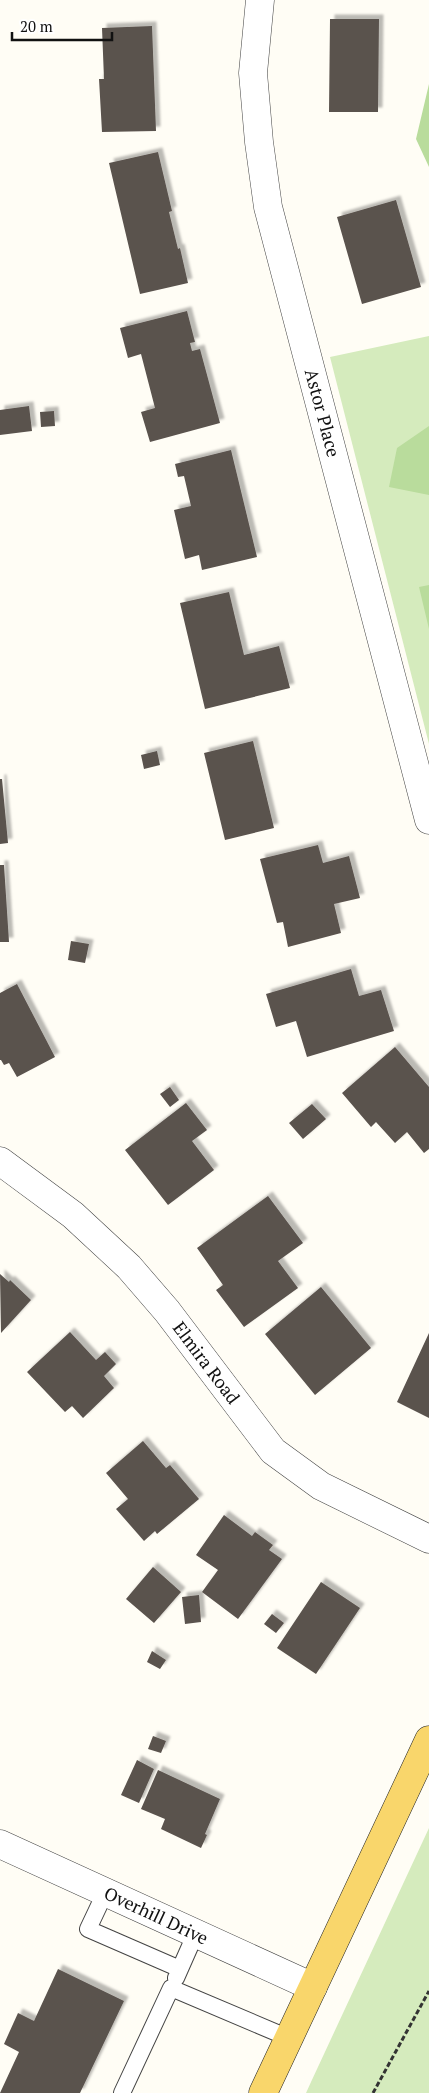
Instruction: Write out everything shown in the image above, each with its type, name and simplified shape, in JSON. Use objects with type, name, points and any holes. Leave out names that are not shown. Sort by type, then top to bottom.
[{"type":"main road","points":[[263,2093],[429,1740]]},
{"type":"street","name":"Astor Place","points":[[260,0],[253,73],[259,142],[268,207],[429,820]]},
{"type":"street","name":"Elmira Road","points":[[0,1161],[73,1215],[129,1267],[167,1311],[201,1359],[273,1451],[321,1486],[429,1539]]},
{"type":"street","name":"Overhill Drive","points":[[0,1844],[195,1935],[313,1987]]},
{"type":"lane","points":[[105,1893],[88,1929],[180,1969]]},
{"type":"lane","points":[[122,2093],[195,1935]]},
{"type":"lane","points":[[171,1988],[289,2038]]},
{"type":"path","points":[[373,2093],[429,1990]]},
{"type":"green space","points":[[429,84],[429,167],[416,139]]},
{"type":"green space","points":[[429,336],[429,744],[330,357]]},
{"type":"green space","points":[[429,426],[429,495],[389,487],[397,448]]},
{"type":"green space","points":[[429,585],[429,629],[419,587]]},
{"type":"green space","points":[[429,1828],[429,2093],[306,2093],[311,2082]]},
{"type":"building","points":[[330,19],[379,19],[378,112],[329,112]]},
{"type":"building","points":[[152,26],[156,131],[102,132],[99,79],[104,79],[102,28]]},
{"type":"building","points":[[158,152],[172,211],[169,212],[188,283],[140,294],[109,163]]},
{"type":"building","points":[[396,200],[421,287],[362,304],[337,217]]},
{"type":"building","points":[[187,311],[195,342],[190,343],[192,351],[200,349],[220,423],[150,442],[141,412],[155,408],[141,354],[128,358],[120,328]]},
{"type":"building","points":[[29,406],[32,431],[0,435],[0,410]]},
{"type":"building","points":[[54,411],[55,426],[41,427],[40,412]]},
{"type":"building","points":[[231,450],[257,557],[202,570],[199,555],[185,559],[174,510],[191,506],[184,476],[178,477],[175,464]]},
{"type":"building","points":[[229,592],[244,655],[279,646],[290,688],[205,709],[180,603]]},
{"type":"building","points":[[253,741],[274,828],[225,840],[204,753]]},
{"type":"building","points":[[157,751],[160,765],[144,769],[141,755]]},
{"type":"building","points":[[0,779],[2,779],[8,843],[0,844]]},
{"type":"building","points":[[318,845],[323,863],[349,856],[360,898],[334,904],[341,933],[288,947],[283,922],[277,923],[260,859]]},
{"type":"building","points":[[0,865],[4,865],[9,942],[0,942]]},
{"type":"building","points":[[71,941],[89,944],[85,963],[68,960]]},
{"type":"building","points":[[351,969],[359,996],[381,990],[394,1031],[307,1057],[296,1021],[276,1027],[266,994]]},
{"type":"building","points":[[17,984],[55,1057],[17,1077],[9,1063],[4,1065],[0,1060],[0,993]]},
{"type":"building","points":[[395,1047],[429,1087],[429,1149],[424,1153],[407,1132],[395,1143],[376,1122],[371,1127],[342,1093]]},
{"type":"building","points":[[170,1087],[179,1100],[170,1107],[160,1094]]},
{"type":"building","points":[[186,1103],[207,1130],[192,1141],[214,1170],[168,1205],[125,1150]]},
{"type":"building","points":[[312,1104],[326,1119],[303,1139],[289,1123]]},
{"type":"building","points":[[268,1196],[303,1243],[278,1261],[298,1288],[244,1327],[216,1290],[223,1285],[197,1248]]},
{"type":"building","points":[[0,1274],[9,1282],[10,1280],[31,1300],[1,1333]]},
{"type":"building","points":[[321,1287],[371,1348],[315,1395],[265,1334]]},
{"type":"building","points":[[70,1332],[96,1360],[105,1352],[116,1364],[104,1376],[114,1388],[83,1418],[72,1406],[65,1412],[27,1372]]},
{"type":"building","points":[[429,1333],[429,1418],[397,1402]]},
{"type":"building","points":[[143,1441],[166,1468],[170,1465],[199,1499],[157,1534],[155,1531],[144,1541],[116,1509],[128,1499],[106,1473]]},
{"type":"building","points":[[224,1515],[252,1536],[255,1532],[273,1545],[269,1550],[282,1559],[238,1619],[202,1592],[218,1570],[196,1555]]},
{"type":"building","points":[[153,1567],[181,1592],[154,1623],[126,1599]]},
{"type":"building","points":[[321,1582],[360,1608],[316,1674],[277,1648]]},
{"type":"building","points":[[199,1595],[201,1622],[185,1624],[182,1597]]},
{"type":"building","points":[[272,1614],[284,1623],[276,1633],[264,1624]]},
{"type":"building","points":[[152,1651],[166,1660],[160,1669],[147,1662]]},
{"type":"building","points":[[153,1736],[166,1741],[161,1753],[148,1749]]},
{"type":"building","points":[[137,1760],[154,1769],[139,1803],[121,1795]]},
{"type":"building","points":[[158,1770],[220,1799],[201,1848],[161,1829],[165,1819],[141,1809]]},
{"type":"building","points":[[58,1969],[124,2001],[80,2093],[0,2093],[19,2052],[4,2044],[18,2013],[34,2021]]}]
